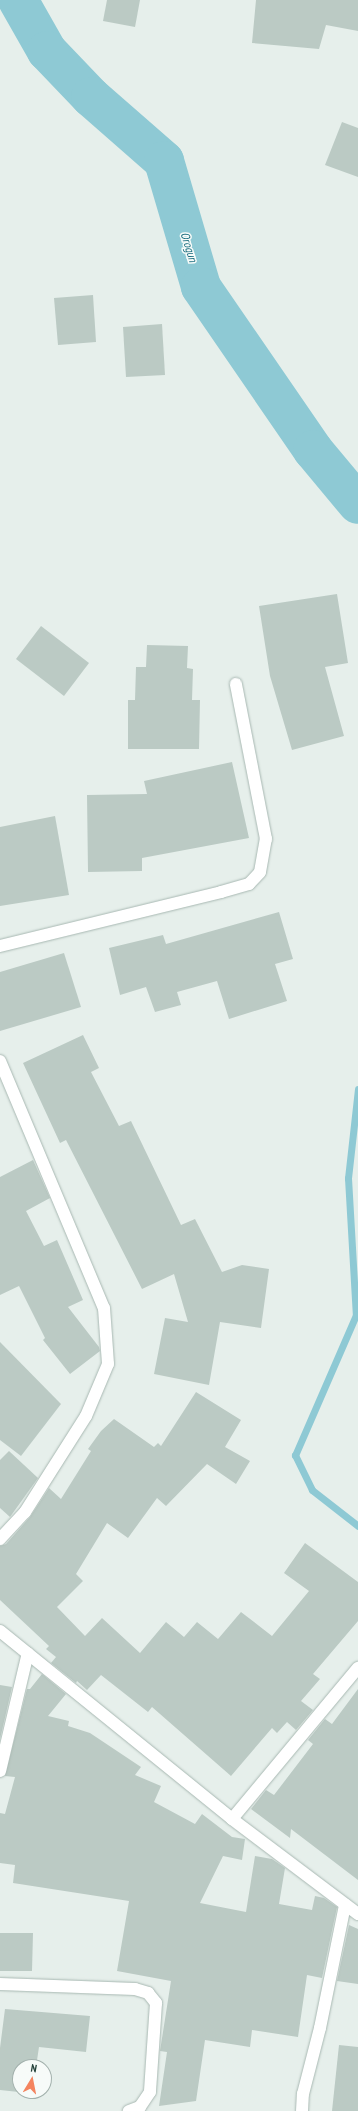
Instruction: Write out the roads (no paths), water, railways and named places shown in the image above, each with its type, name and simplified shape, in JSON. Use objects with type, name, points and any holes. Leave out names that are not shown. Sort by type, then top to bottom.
[{"type":"street","points":[[0,946],[249,884],[260,872],[266,839],[236,684]]},
{"type":"street","points":[[0,1061],[104,1308],[108,1364],[86,1416],[25,1512],[0,1539]]},
{"type":"street","points":[[0,1631],[232,1820],[358,1914]]},
{"type":"street","points":[[0,1771],[28,1653]]},
{"type":"street","points":[[232,1820],[358,1668]]},
{"type":"street","points":[[302,2111],[303,2094],[320,2028],[345,1905]]},
{"type":"street","points":[[0,1984],[135,1989],[148,1993],[156,2002],[150,2092],[140,2107],[129,2111]]},
{"type":"waterway","name":"Orogun","points":[[18,0],[47,51],[91,97],[164,161],[201,287],[313,450],[358,504]]},
{"type":"waterway","points":[[358,1089],[348,1178],[356,1315],[295,1455],[312,1490],[358,1526]]}]
